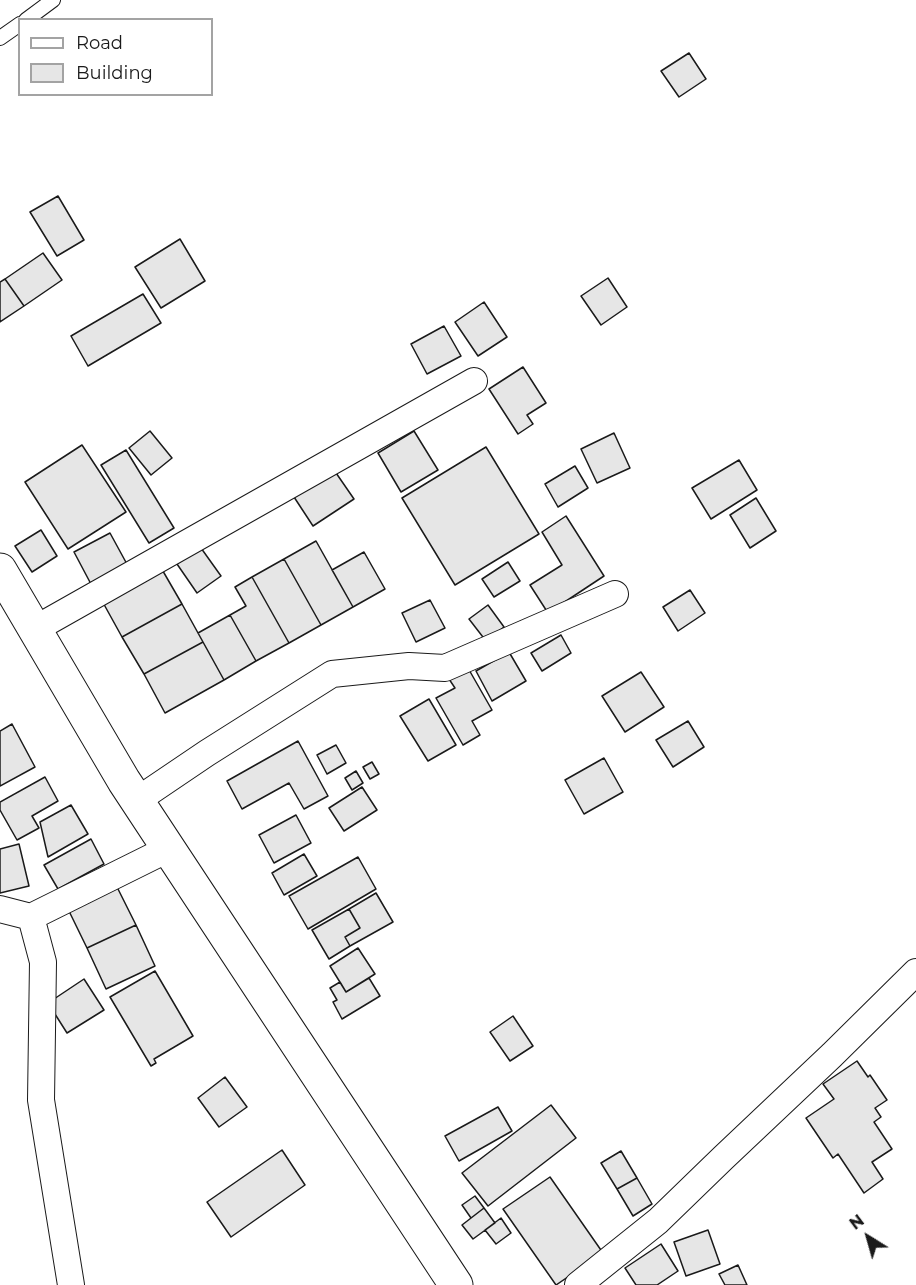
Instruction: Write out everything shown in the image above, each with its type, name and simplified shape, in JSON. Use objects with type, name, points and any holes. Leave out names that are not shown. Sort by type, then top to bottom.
[{"type":"main road","points":[[0,570],[136,801],[456,1285]]},
{"type":"street","points":[[35,629],[474,381]]},
{"type":"street","points":[[136,801],[332,674],[409,666],[445,668],[615,594]]},
{"type":"street","points":[[0,909],[31,917],[168,849]]},
{"type":"street","points":[[31,917],[43,962],[41,1100],[71,1285]]},
{"type":"street","points":[[578,1285],[658,1221],[916,972]]},
{"type":"lane","points":[[29,18],[53,0]]},
{"type":"lane","points":[[0,38],[18,25]]},
{"type":"building","points":[[689,53],[706,79],[679,97],[661,71]]},
{"type":"building","points":[[58,196],[84,240],[57,256],[30,212]]},
{"type":"building","points":[[180,239],[205,281],[161,308],[135,267]]},
{"type":"building","points":[[43,253],[62,280],[24,306],[5,279]]},
{"type":"building","points":[[608,278],[627,307],[601,325],[581,296]]},
{"type":"building","points":[[5,279],[24,306],[0,322],[0,282]]},
{"type":"building","points":[[143,294],[161,323],[88,366],[71,336]]},
{"type":"building","points":[[484,302],[507,337],[478,356],[455,322]]},
{"type":"building","points":[[444,326],[461,356],[427,374],[411,344]]},
{"type":"building","points":[[523,367],[546,403],[527,415],[533,424],[518,434],[489,389]]},
{"type":"building","points":[[150,431],[172,458],[151,475],[129,448]]},
{"type":"building","points":[[414,431],[438,470],[401,492],[378,453]]},
{"type":"building","points":[[614,433],[630,468],[597,483],[581,449]]},
{"type":"building","points":[[82,445],[126,512],[68,549],[25,482]]},
{"type":"building","points":[[486,447],[539,534],[455,585],[402,498]]},
{"type":"building","points":[[126,450],[174,528],[149,543],[101,465]]},
{"type":"building","points":[[739,460],[757,490],[711,519],[692,488]]},
{"type":"building","points":[[575,466],[588,488],[558,507],[545,484]]},
{"type":"building","points":[[334,470],[354,499],[313,526],[294,497]]},
{"type":"building","points":[[756,498],[776,531],[750,548],[730,515]]},
{"type":"building","points":[[566,516],[604,576],[548,613],[530,585],[562,565],[542,532]]},
{"type":"building","points":[[41,530],[57,556],[32,572],[15,546]]},
{"type":"building","points":[[110,533],[128,566],[92,586],[74,552]]},
{"type":"building","points":[[316,541],[353,607],[321,625],[284,559]]},
{"type":"building","points":[[201,548],[221,576],[197,593],[177,564]]},
{"type":"building","points":[[364,552],[385,589],[353,607],[332,570]]},
{"type":"building","points":[[284,559],[321,625],[289,643],[252,577]]},
{"type":"building","points":[[508,562],[520,581],[494,597],[482,579]]},
{"type":"building","points":[[160,566],[182,604],[122,637],[101,599]]},
{"type":"building","points":[[252,577],[289,643],[256,661],[230,615],[246,606],[235,587]]},
{"type":"building","points":[[690,590],[705,613],[678,631],[663,607]]},
{"type":"building","points":[[430,600],[445,628],[416,642],[402,613]]},
{"type":"building","points":[[182,604],[203,642],[144,674],[122,637]]},
{"type":"building","points":[[488,605],[504,627],[486,641],[469,619]]},
{"type":"building","points":[[230,615],[256,661],[224,680],[198,633]]},
{"type":"building","points":[[561,635],[571,653],[542,671],[531,653]]},
{"type":"building","points":[[203,642],[224,680],[165,713],[144,674]]},
{"type":"building","points":[[509,652],[526,681],[492,701],[476,671]]},
{"type":"building","points":[[468,668],[492,710],[472,721],[480,735],[463,745],[436,698],[455,688],[449,679]]},
{"type":"building","points":[[641,672],[664,707],[625,732],[602,696]]},
{"type":"building","points":[[429,699],[456,745],[428,761],[400,716]]},
{"type":"building","points":[[688,721],[704,747],[673,767],[656,740]]},
{"type":"building","points":[[12,724],[35,767],[0,786],[0,731]]},
{"type":"building","points":[[298,741],[328,796],[304,809],[289,783],[242,809],[227,781]]},
{"type":"building","points":[[336,745],[346,763],[327,774],[317,755]]},
{"type":"building","points":[[604,758],[623,792],[584,814],[565,780]]},
{"type":"building","points":[[372,762],[379,774],[370,779],[363,767]]},
{"type":"building","points":[[356,771],[363,783],[352,790],[345,778]]},
{"type":"building","points":[[45,777],[58,801],[32,816],[39,828],[17,840],[0,810],[0,802]]},
{"type":"building","points":[[362,787],[377,810],[344,831],[329,808]]},
{"type":"building","points":[[71,805],[88,834],[48,857],[40,822]]},
{"type":"building","points":[[296,815],[311,843],[274,863],[259,835]]},
{"type":"building","points":[[91,839],[104,864],[58,889],[44,865]]},
{"type":"building","points":[[19,844],[29,886],[0,893],[0,849]]},
{"type":"building","points":[[304,854],[317,876],[284,895],[272,873]]},
{"type":"building","points":[[358,857],[376,889],[308,929],[289,896]]},
{"type":"building","points":[[116,885],[136,925],[87,948],[67,907]]},
{"type":"building","points":[[376,893],[393,922],[350,946],[345,937],[360,928],[349,909]]},
{"type":"building","points":[[349,909],[360,928],[345,937],[350,946],[329,959],[312,930]]},
{"type":"building","points":[[136,925],[155,966],[106,989],[87,948]]},
{"type":"building","points":[[358,948],[375,974],[346,992],[330,966]]},
{"type":"building","points":[[155,971],[193,1036],[154,1059],[156,1063],[151,1066],[110,997]]},
{"type":"building","points":[[369,978],[380,996],[342,1019],[333,1002],[337,1000],[330,988],[340,982],[346,992]]},
{"type":"building","points":[[84,979],[104,1010],[67,1033],[48,1003]]},
{"type":"building","points":[[513,1016],[533,1046],[510,1061],[490,1032]]},
{"type":"building","points":[[857,1061],[887,1100],[875,1108],[881,1117],[874,1122],[892,1149],[872,1162],[883,1179],[864,1193],[838,1154],[833,1158],[806,1118],[834,1099],[823,1084]]},
{"type":"building","points":[[225,1077],[247,1107],[219,1127],[198,1098]]},
{"type":"building","points":[[551,1105],[576,1138],[488,1206],[462,1173]]},
{"type":"building","points":[[498,1107],[512,1131],[459,1161],[445,1136]]},
{"type":"building","points":[[282,1150],[305,1185],[231,1237],[207,1202]]},
{"type":"building","points":[[621,1151],[637,1178],[617,1189],[601,1163]]},
{"type":"building","points":[[550,1177],[603,1253],[556,1285],[503,1209]]},
{"type":"building","points":[[637,1178],[652,1204],[633,1216],[617,1189]]},
{"type":"building","points":[[475,1196],[484,1208],[471,1218],[462,1205]]},
{"type":"building","points":[[484,1208],[495,1223],[473,1239],[462,1225]]},
{"type":"building","points":[[501,1218],[511,1233],[496,1244],[485,1230]]},
{"type":"building","points":[[708,1230],[720,1264],[686,1276],[674,1242]]},
{"type":"building","points":[[661,1244],[678,1271],[657,1285],[636,1285],[625,1268]]},
{"type":"building","points":[[738,1265],[747,1285],[725,1285],[719,1274]]}]
